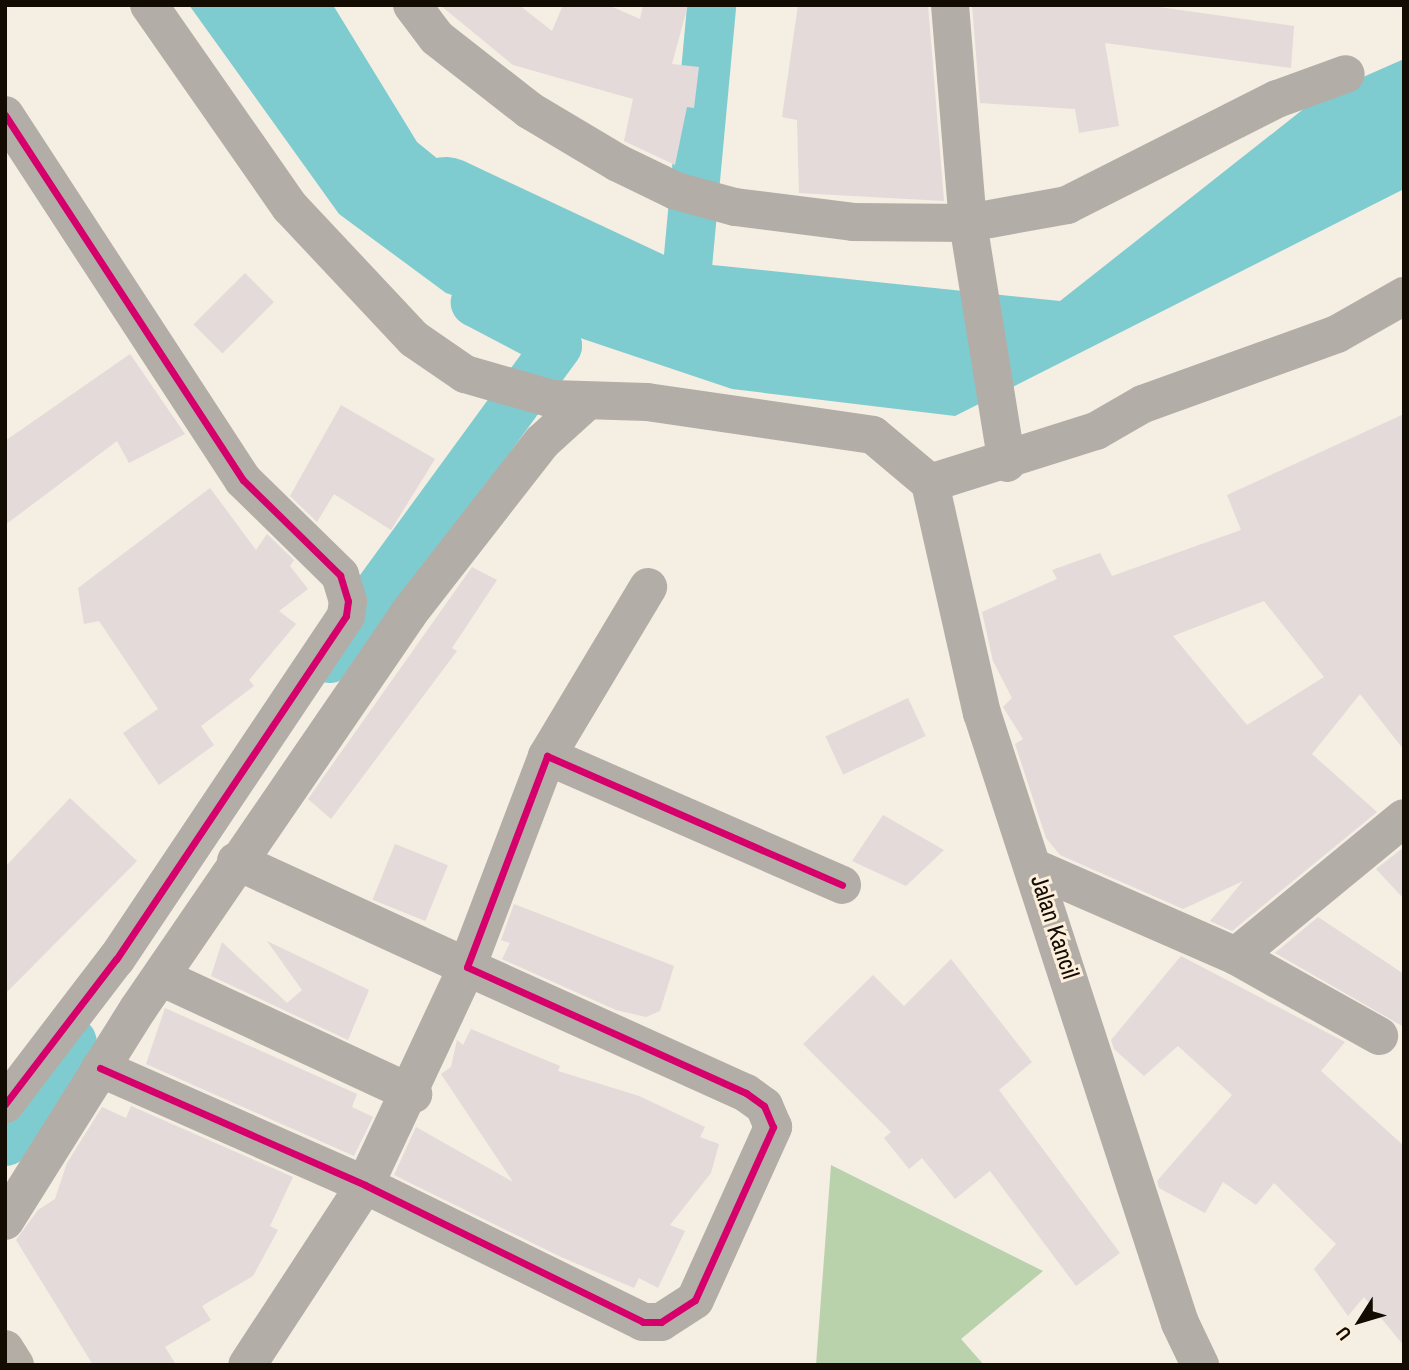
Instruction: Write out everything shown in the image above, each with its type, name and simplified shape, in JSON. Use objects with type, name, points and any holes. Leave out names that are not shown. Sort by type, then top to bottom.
[{"type":"main road","points":[[5,1349],[15,1365]]},
{"type":"street","points":[[149,5],[290,207],[414,339],[495,387],[568,401],[647,402],[873,435],[930,483],[1007,463],[1096,431],[1143,404],[1337,334],[1404,296]]},
{"type":"street","points":[[412,5],[436,38],[529,110],[676,191],[735,207],[972,237],[1067,205],[1277,99],[1346,74]]},
{"type":"street","points":[[950,5],[972,237],[1002,415],[1007,463]]},
{"type":"street","points":[[5,115],[243,480],[340,575],[348,601],[346,616],[116,959],[5,1104]]},
{"type":"street","points":[[5,1221],[100,1068],[163,978],[236,861],[453,553],[542,442],[568,401]]},
{"type":"street","name":"Jalan Kancil","points":[[930,483],[982,713],[1037,869],[1180,1323],[1200,1365]]},
{"type":"street","points":[[247,1365],[365,1185],[413,1094],[467,967],[547,756],[649,587]]},
{"type":"street","points":[[547,756],[842,885]]},
{"type":"street","points":[[1236,956],[1404,818]]},
{"type":"street","points":[[100,1068],[365,1185],[643,1321],[661,1322],[695,1300],[771,1140],[764,1106],[746,1093],[236,861]]},
{"type":"street","points":[[1037,869],[1236,956],[1379,1036]]},
{"type":"street","points":[[163,978],[413,1094]]},
{"type":"green space","points":[[831,1165],[1043,1271],[961,1339],[984,1365],[816,1365]]},
{"type":"water","points":[[189,5],[333,5],[417,142],[584,278],[684,262],[1060,301],[1320,96],[1404,59],[1404,189],[955,416],[732,389],[446,293],[339,214]]},
{"type":"building","points":[[440,5],[519,5],[552,31],[563,5],[608,5],[640,19],[643,5],[688,5],[672,64],[699,67],[694,108],[687,107],[675,165],[624,141],[633,99],[513,65]]},
{"type":"building","points":[[798,5],[928,5],[944,201],[799,193],[797,120],[782,117]]},
{"type":"building","points":[[972,5],[1145,5],[1294,26],[1291,68],[1105,43],[1119,126],[1079,133],[1075,109],[980,103]]},
{"type":"building","points":[[245,273],[274,302],[222,354],[193,325]]},
{"type":"building","points":[[130,354],[185,434],[129,463],[117,441],[5,525],[5,441]]},
{"type":"building","points":[[341,405],[435,459],[391,530],[334,494],[317,522],[290,496]]},
{"type":"building","points":[[1404,414],[1404,750],[1360,694],[1312,754],[1377,812],[1232,931],[1210,921],[1243,881],[1183,909],[1060,855],[1046,838],[1015,744],[1023,739],[1003,707],[1012,698],[993,661],[982,612],[1057,579],[1052,570],[1100,553],[1112,576],[1241,530],[1227,495]],"holes":[[[1264,601],[1324,677],[1247,725],[1173,636]]]},
{"type":"building","points":[[210,488],[256,550],[267,534],[294,560],[290,566],[308,589],[279,611],[296,624],[249,680],[254,686],[201,726],[214,745],[159,785],[123,733],[158,709],[99,621],[84,624],[78,588]]},
{"type":"building","points":[[472,567],[497,580],[452,648],[457,651],[331,819],[308,799]]},
{"type":"building","points":[[908,698],[926,736],[843,775],[826,736]]},
{"type":"building","points":[[70,798],[137,861],[5,994],[5,867]]},
{"type":"building","points":[[883,815],[944,850],[906,886],[852,861]]},
{"type":"building","points":[[395,844],[448,865],[425,921],[373,900]]},
{"type":"building","points":[[1404,847],[1404,899],[1376,869]]},
{"type":"building","points":[[514,904],[674,966],[660,1011],[646,1017],[616,1010],[502,959],[510,943],[501,940]]},
{"type":"building","points":[[1318,917],[1404,974],[1404,1027],[1275,953]]},
{"type":"building","points":[[267,941],[369,990],[348,1040],[211,976],[222,942],[287,1003],[302,990]]},
{"type":"building","points":[[1181,956],[1345,1042],[1321,1071],[1404,1146],[1404,1346],[1364,1297],[1348,1316],[1314,1269],[1336,1244],[1274,1183],[1256,1205],[1223,1182],[1205,1213],[1159,1188],[1157,1181],[1232,1095],[1178,1046],[1144,1076],[1114,1049],[1111,1040]]},
{"type":"building","points":[[951,959],[1032,1062],[999,1090],[1120,1253],[1076,1286],[990,1171],[955,1199],[922,1158],[909,1169],[884,1138],[891,1132],[803,1044],[873,975],[904,1006]]},
{"type":"building","points":[[165,1008],[357,1094],[352,1107],[373,1117],[354,1156],[146,1064]]},
{"type":"building","points":[[471,1029],[560,1066],[558,1071],[639,1096],[705,1127],[700,1137],[719,1144],[711,1173],[670,1225],[685,1231],[658,1288],[639,1278],[634,1288],[561,1257],[394,1175],[416,1127],[513,1182],[441,1074],[451,1067],[457,1040],[463,1045]]},
{"type":"building","points":[[131,1106],[293,1177],[270,1226],[278,1230],[253,1276],[202,1306],[211,1320],[165,1347],[176,1365],[93,1365],[16,1240],[38,1210],[55,1199],[67,1163],[102,1107],[126,1118]]},
{"type":"waterway","points":[[683,309],[711,5]]},
{"type":"waterway","points":[[446,198],[683,309],[714,310]]},
{"type":"waterway","points":[[329,658],[557,345],[475,302],[504,242]]},
{"type":"waterway","points":[[5,1141],[72,1041]]},
{"type":"cycle path","points":[[5,115],[243,480],[340,575],[348,601],[346,616],[116,959],[5,1104]]},
{"type":"cycle path","points":[[100,1068],[365,1185],[643,1322],[661,1322],[695,1300],[773,1127],[764,1106],[746,1093],[467,967],[547,756],[842,885]]}]
